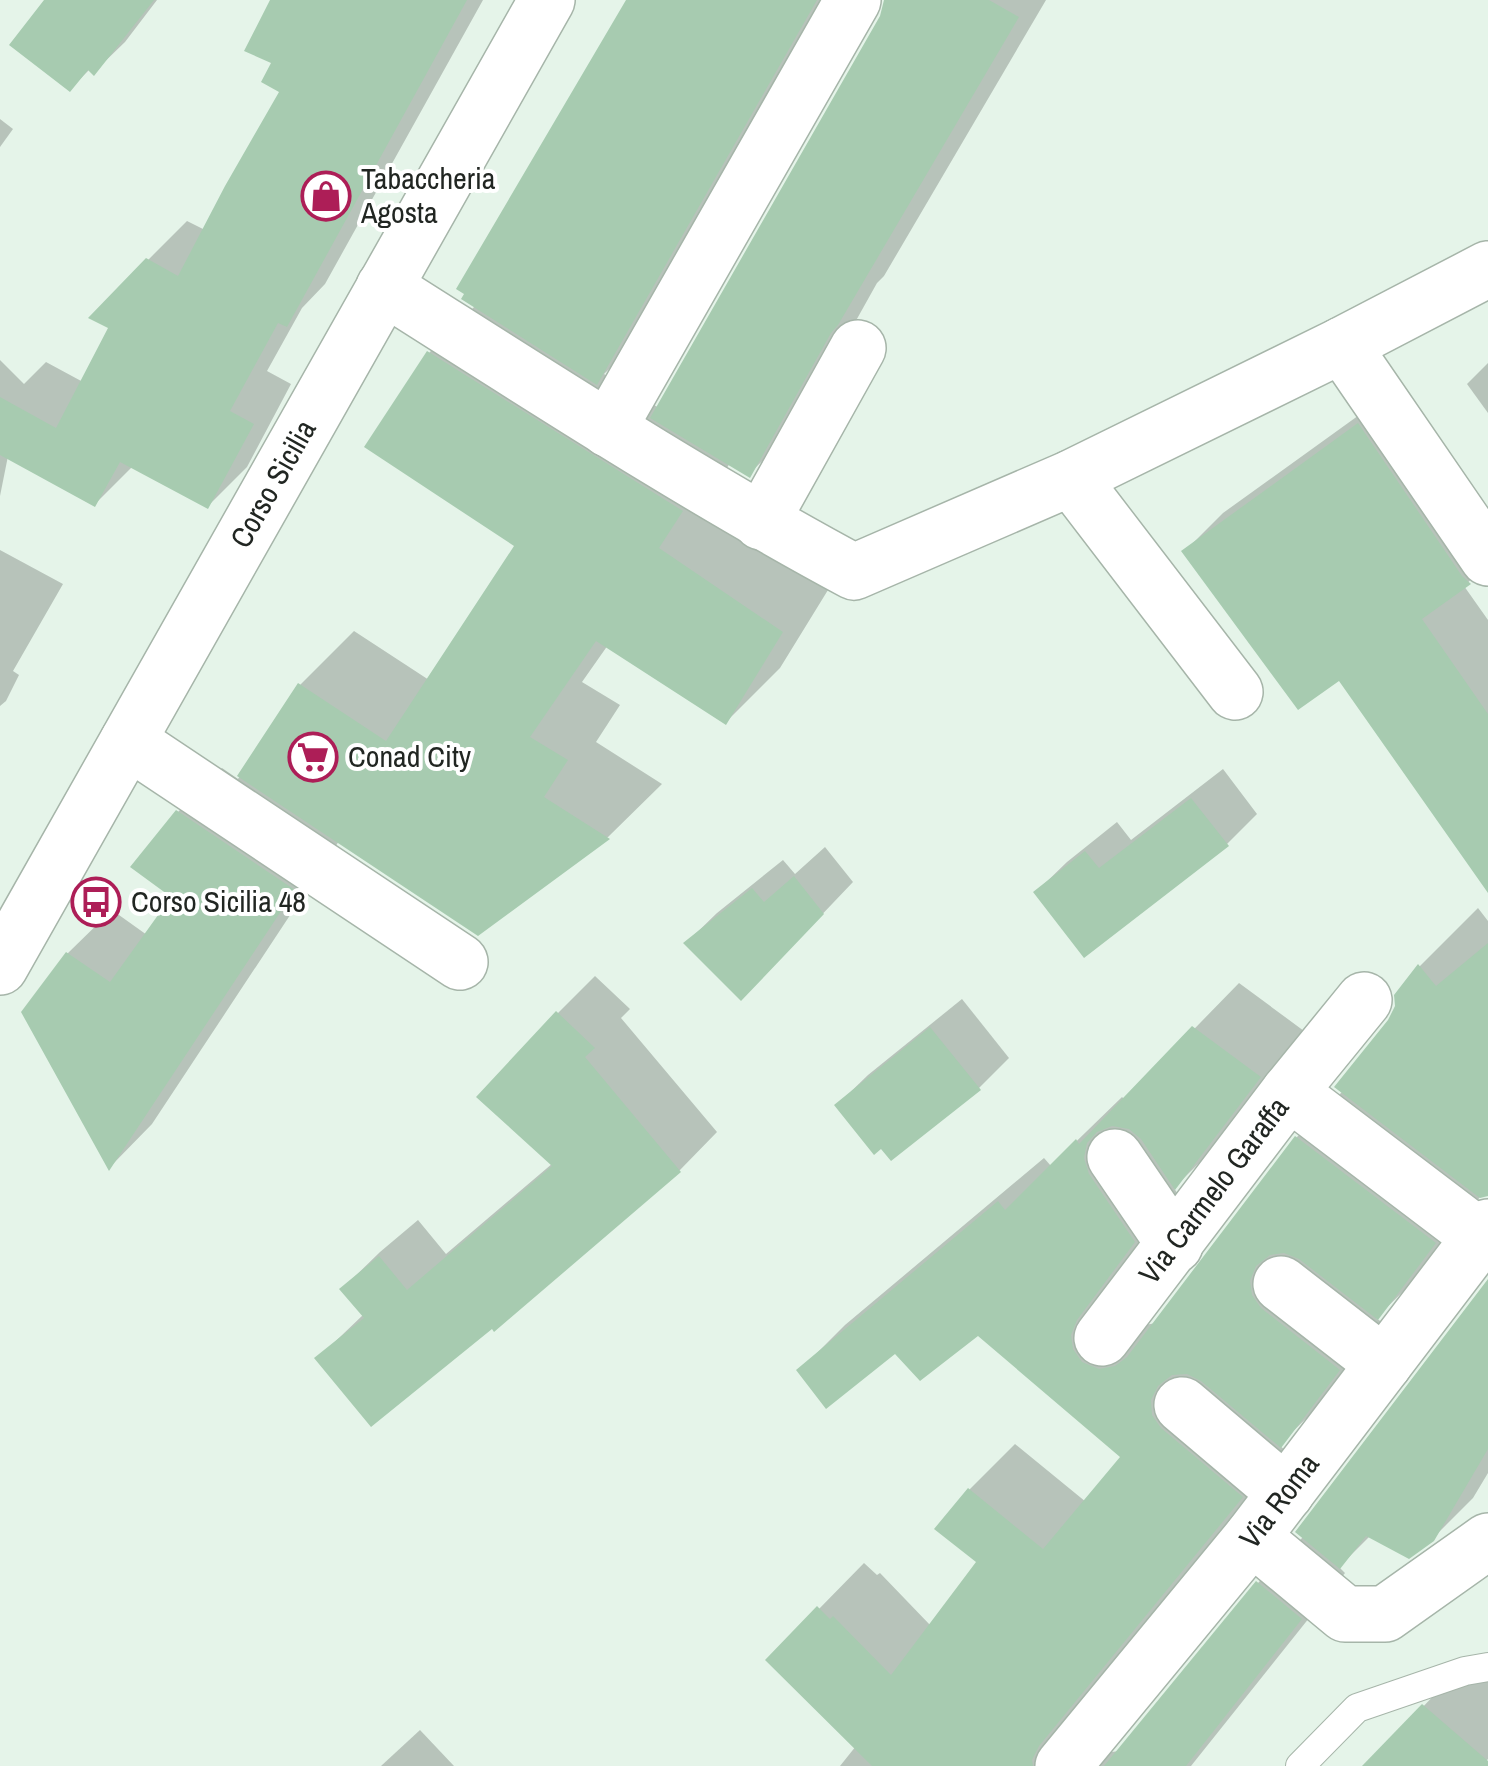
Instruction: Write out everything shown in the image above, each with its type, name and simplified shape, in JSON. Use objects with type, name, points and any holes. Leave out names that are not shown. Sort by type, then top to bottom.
[{"type":"street","name":"Corso Sicilia","points":[[0,967],[547,0]]},
{"type":"street","points":[[608,429],[853,0]]},
{"type":"street","points":[[384,287],[761,522],[854,572],[1071,478],[1488,269]]},
{"type":"street","points":[[1342,345],[1488,558]]},
{"type":"street","points":[[761,522],[858,348]]},
{"type":"street","points":[[1071,478],[1236,692]]},
{"type":"street","points":[[128,741],[460,962]]},
{"type":"street","points":[[1289,1092],[1364,1000]]},
{"type":"street","name":"Via Carmelo Garaffa","points":[[1102,1338],[1289,1092],[1484,1232]]},
{"type":"street","points":[[1115,1156],[1174,1245]]},
{"type":"street","name":"Via Roma","points":[[1063,1766],[1252,1537],[1484,1232]]},
{"type":"street","points":[[1281,1284],[1384,1364]]},
{"type":"street","points":[[1182,1406],[1286,1493]]},
{"type":"street","points":[[1252,1537],[1345,1614],[1385,1614],[1488,1541]]},
{"type":"lane","points":[[1300,1766],[1357,1708],[1488,1667]]},
{"type":"building","points":[[44,0],[154,0],[94,76],[88,70],[70,92],[9,45]]},
{"type":"building","points":[[270,0],[467,0],[287,327],[278,323],[230,411],[254,424],[208,509],[120,462],[95,507],[0,455],[0,397],[56,428],[108,328],[88,318],[146,258],[178,276],[279,92],[261,82],[271,63],[244,51]]},
{"type":"building","points":[[626,0],[817,0],[597,385],[461,299],[464,294],[456,289]]},
{"type":"building","points":[[884,0],[989,0],[1019,17],[831,333],[750,478],[650,418],[880,16]]},
{"type":"building","points":[[427,351],[683,511],[659,548],[783,632],[726,725],[596,641],[530,737],[568,760],[544,797],[610,839],[478,936],[237,776],[298,683],[386,741],[514,546],[364,447]]},
{"type":"building","points":[[1358,423],[1471,584],[1422,619],[1488,714],[1488,893],[1339,681],[1298,710],[1181,551]]},
{"type":"building","points":[[1191,798],[1229,846],[1084,958],[1033,892],[1085,851],[1099,868]]},
{"type":"building","points":[[176,810],[295,890],[109,1171],[21,1012],[66,952],[110,982],[171,897],[130,867]]},
{"type":"building","points":[[794,876],[824,914],[741,1001],[683,943],[752,888],[764,902]]},
{"type":"building","points":[[1488,943],[1488,1196],[1480,1198],[1334,1087],[1388,1020],[1395,1006],[1394,995],[1418,964],[1436,986]]},
{"type":"building","points":[[556,1011],[595,1048],[585,1057],[681,1172],[494,1332],[492,1329],[371,1427],[314,1358],[364,1318],[339,1289],[379,1256],[407,1290],[552,1166],[476,1097]]},
{"type":"building","points":[[1192,1026],[1261,1077],[1175,1190],[1141,1139],[1129,1129],[1112,1126],[1097,1132],[1087,1143],[1084,1158],[1089,1174],[1135,1242],[1077,1320],[1071,1335],[1073,1349],[1082,1362],[1099,1369],[1115,1366],[1127,1357],[1295,1136],[1436,1243],[1378,1320],[1299,1259],[1284,1253],[1270,1255],[1256,1266],[1250,1281],[1252,1295],[1261,1308],[1340,1370],[1281,1448],[1201,1381],[1187,1374],[1172,1375],[1158,1386],[1151,1400],[1152,1415],[1161,1428],[1243,1497],[1039,1746],[1033,1766],[872,1766],[765,1660],[817,1606],[830,1619],[833,1616],[891,1675],[976,1562],[934,1529],[968,1488],[1043,1549],[1120,1457],[978,1336],[920,1381],[895,1354],[826,1409],[796,1370],[998,1201],[1005,1210],[1076,1139],[1079,1144]]},
{"type":"building","points":[[930,1027],[981,1090],[891,1161],[881,1149],[874,1155],[834,1105]]},
{"type":"building","points":[[1488,1279],[1488,1449],[1434,1541],[1409,1559],[1366,1536],[1340,1569],[1295,1532]]},
{"type":"building","points":[[1256,1581],[1302,1619],[1186,1766],[1104,1766]]},
{"type":"building","points":[[1422,1704],[1488,1761],[1488,1766],[1362,1766]]},
{"type":"place","name":"Tabaccheria Agosta","points":[[326,196]]},
{"type":"place","name":"Conad City","points":[[313,757]]},
{"type":"place","name":"Corso Sicilia 48","points":[[96,902]]}]
